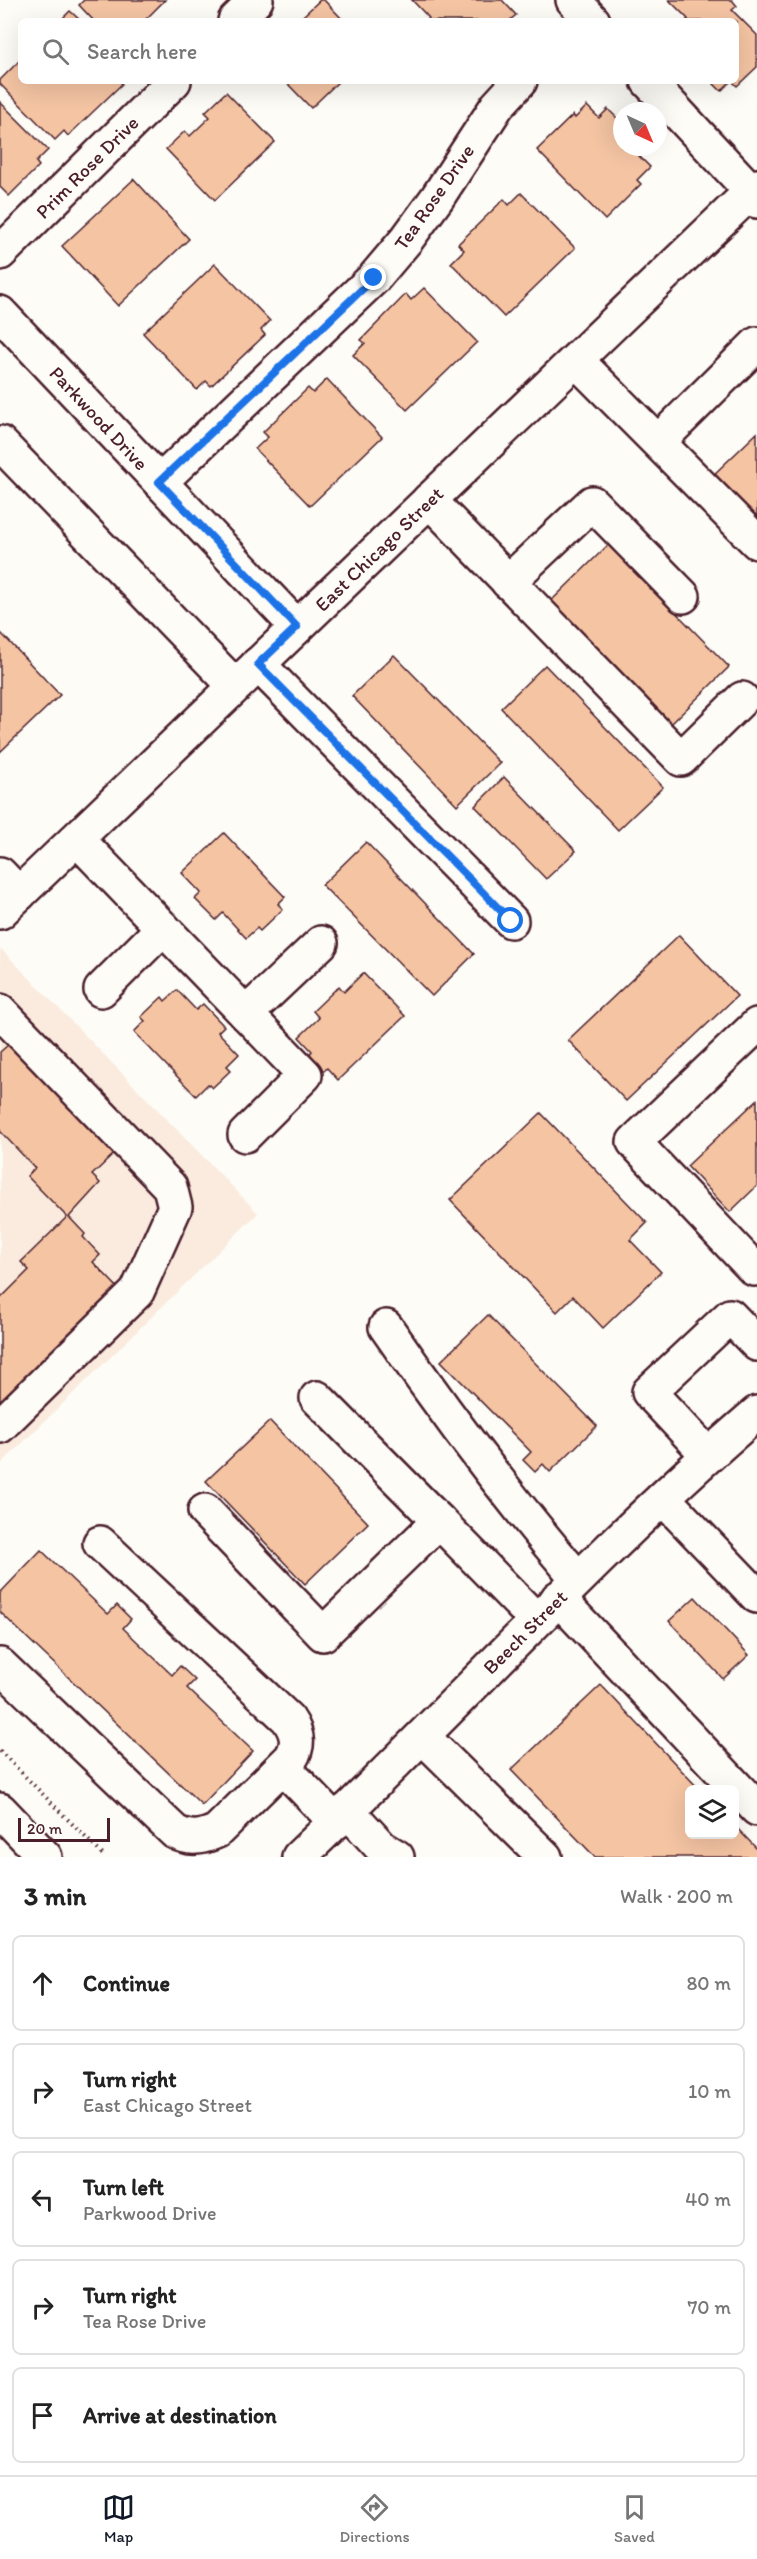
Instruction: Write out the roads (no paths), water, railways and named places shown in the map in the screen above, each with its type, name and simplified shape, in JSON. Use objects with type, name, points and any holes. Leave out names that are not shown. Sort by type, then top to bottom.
[{"type":"street","points":[[238,18],[256,0]]},
{"type":"street","name":"Prim Rose Drive","points":[[0,253],[171,84]]},
{"type":"street","name":"Tea Rose Drive","points":[[159,482],[374,278],[413,231],[497,106],[517,84]]},
{"type":"street","points":[[651,84],[755,193]]},
{"type":"street","name":"East Chicago Street","points":[[6,893],[77,838],[576,360],[755,193]]},
{"type":"street","name":"Parkwood Drive","points":[[0,313],[297,627]]},
{"type":"street","points":[[660,441],[757,344]]},
{"type":"street","points":[[576,360],[660,441],[757,542]]},
{"type":"street","points":[[0,443],[511,921]]},
{"type":"street","points":[[429,500],[681,759],[742,699]]},
{"type":"street","points":[[508,582],[592,502],[683,596]]},
{"type":"street","points":[[77,838],[305,1075],[245,1136]]},
{"type":"street","points":[[101,990],[163,928]]},
{"type":"street","points":[[246,1014],[321,943]]},
{"type":"street","points":[[0,1011],[170,1187],[175,1207],[137,1292],[0,1426]]},
{"type":"street","points":[[757,1025],[634,1142],[754,1269],[757,1266]]},
{"type":"street","points":[[708,1455],[649,1392],[730,1316],[757,1344]]},
{"type":"street","points":[[386,1327],[445,1414],[493,1477],[557,1599]]},
{"type":"street","points":[[317,1398],[439,1521],[557,1599],[757,1809]]},
{"type":"street","name":"Beech Street","points":[[299,1857],[423,1737],[557,1599],[708,1455],[757,1413]]},
{"type":"street","points":[[663,1498],[757,1596]]},
{"type":"street","points":[[205,1511],[323,1634],[439,1521]]},
{"type":"street","points":[[0,1665],[176,1832],[184,1836],[207,1836],[217,1830],[283,1767],[296,1751],[297,1743],[297,1735],[288,1719],[100,1543]]},
{"type":"street","points":[[423,1737],[545,1857]]},
{"type":"street","points":[[283,1767],[384,1854]]},
{"type":"street","points":[[0,1810],[45,1857]]}]
